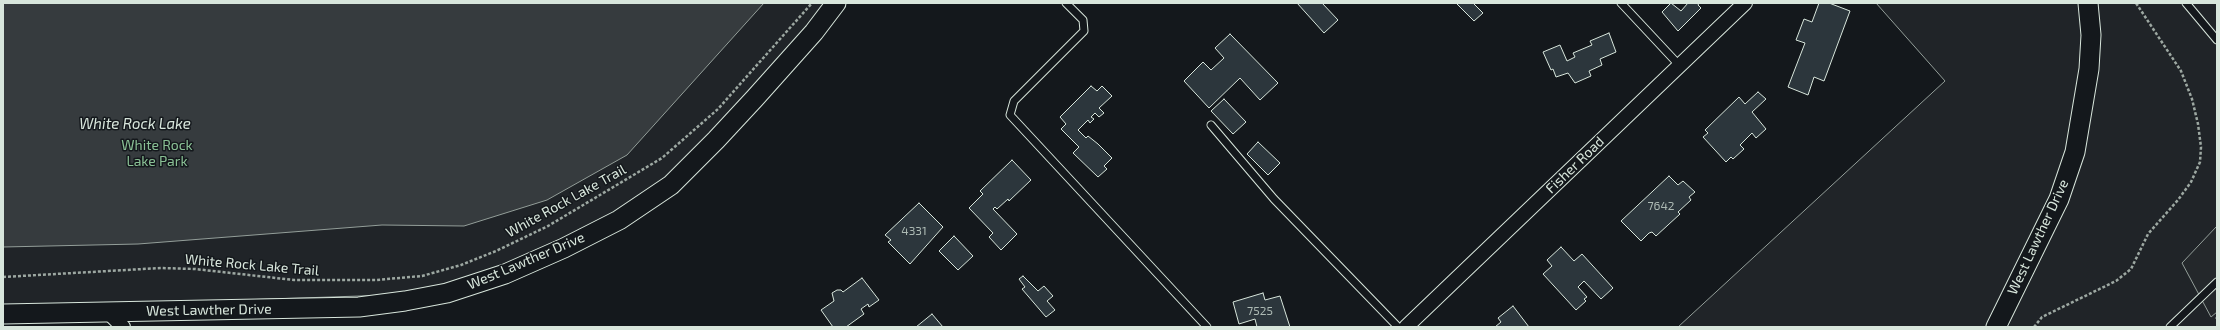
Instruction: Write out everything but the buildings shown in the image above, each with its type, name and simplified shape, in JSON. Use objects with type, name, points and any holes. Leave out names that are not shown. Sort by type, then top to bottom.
[{"type":"street","name":"West Lawther Drive","points":[[3,314],[359,307],[406,301],[447,292],[517,268],[564,248],[618,220],[671,184],[716,140],[755,98],[814,32],[836,3]]},
{"type":"street","name":"Fisher Road","points":[[1406,327],[1745,3]]},
{"type":"street","name":"West Lawther Drive","points":[[1996,327],[2059,199],[2075,152],[2089,69],[2090,34],[2088,3]]},
{"type":"street","points":[[108,312],[123,327]]},
{"type":"lane","points":[[1066,3],[1083,20],[1084,31],[1014,101],[1010,115],[1207,327]]},
{"type":"lane","points":[[1621,3],[1679,65]]},
{"type":"lane","points":[[2186,3],[2217,40]]},
{"type":"lane","points":[[1211,125],[1274,199],[1398,327]]},
{"type":"lane","points":[[2170,327],[2217,282]]},
{"type":"path","name":"White Rock Lake Trail","points":[[3,278],[162,268],[195,269],[294,280],[376,280],[422,276],[461,265],[548,226],[662,158],[718,109],[812,3]]},
{"type":"path","points":[[2034,327],[2042,317],[2116,281],[2131,269],[2148,234],[2187,188],[2200,162],[2201,147],[2198,124],[2189,92],[2181,71],[2136,3]]},
{"type":"green space","name":"White Rock Lake","points":[[3,3],[830,3],[739,110],[666,177],[647,192],[560,247],[419,294],[3,308]]},
{"type":"green space","points":[[1876,3],[2217,3],[2217,327],[1678,327],[1945,81]]},
{"type":"shaded area","points":[[2217,226],[2217,312],[2211,317],[2182,263]]},
{"type":"water","name":"White Rock Lake","points":[[3,3],[764,3],[627,155],[547,200],[464,226],[382,225],[138,244],[3,247]]},
{"type":"park label","name":"White Rock Lake Park","points":[[157,154]]}]
